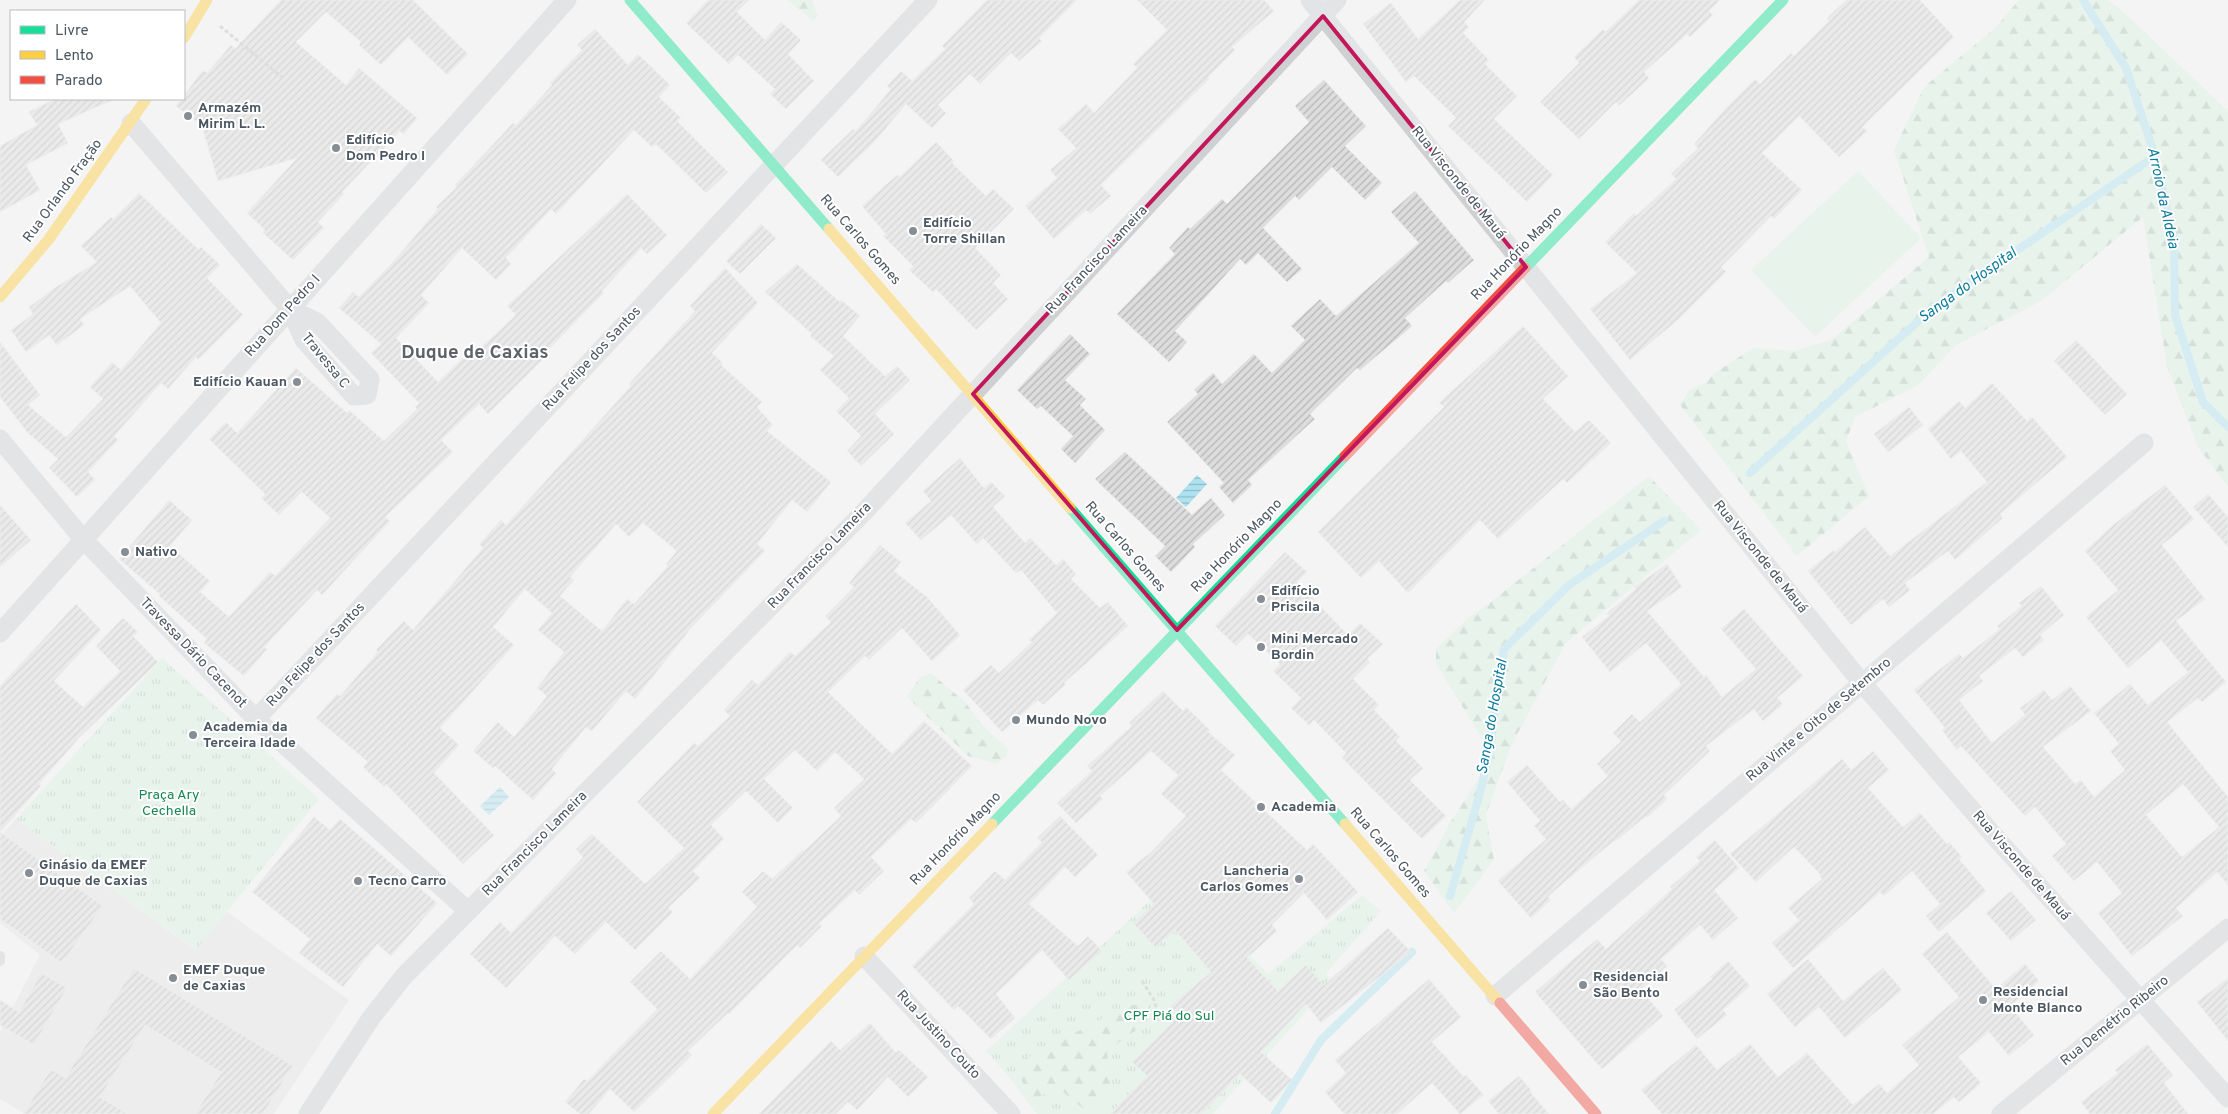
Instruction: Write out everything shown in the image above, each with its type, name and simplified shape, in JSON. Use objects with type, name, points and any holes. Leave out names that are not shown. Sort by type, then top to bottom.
[{"type":"street","points":[[185,36],[207,0]]},
{"type":"street","name":"Rua Dom Pedro I","points":[[0,633],[567,0]]},
{"type":"street","name":"Rua Carlos Gomes","points":[[630,0],[1596,1114]]},
{"type":"street","name":"Rua Felipe dos Santos","points":[[256,719],[928,0]]},
{"type":"street","name":"Rua Visconde de Mauá","points":[[1310,0],[1862,683],[2228,1098]]},
{"type":"street","name":"Rua Francisco Lameira","points":[[308,1114],[371,1018],[404,976],[864,512],[1338,0]]},
{"type":"street","name":"Rua Honório Magno","points":[[713,1114],[1783,0]]},
{"type":"street","name":"Rua Orlando Fração","points":[[0,297],[49,239],[145,100]]},
{"type":"street","name":"Travessa C","points":[[131,123],[290,309],[304,340],[354,396],[367,395],[370,379],[317,322],[290,309]]},
{"type":"street","name":"Travessa Dário Cacenot","points":[[0,439],[83,539],[256,719],[468,911]]},
{"type":"street","name":"Rua Vinte e Oito de Setembro","points":[[1494,996],[2144,443]]},
{"type":"street","name":"Rua Demétrio Ribeiro","points":[[2001,1114],[2228,928]]},
{"type":"street","name":"Rua Justino Couto","points":[[864,956],[1011,1114]]},
{"type":"lane","points":[[0,956],[0,961]]},
{"type":"path","points":[[218,25],[283,78]]},
{"type":"path","points":[[1142,981],[1154,1000],[1159,1017]]},
{"type":"highlighted area","points":[[1323,16],[1526,267],[1177,630],[973,394]]},
{"type":"shaded area","name":"EMEF Duque de Caxias","points":[[16,819],[195,950],[226,911],[349,1000],[274,1114],[25,1114],[0,1099],[0,1032],[40,955],[0,923],[0,836]]},
{"type":"green space","points":[[787,0],[812,0],[817,15],[813,21]]},
{"type":"green space","points":[[2019,0],[2108,0],[2130,18],[2228,111],[2228,487],[2198,447],[2167,367],[2143,217],[2041,301],[1956,345],[1917,386],[1855,417],[1846,441],[1869,496],[1797,556],[1680,405],[1689,390],[1705,383],[1716,372],[1753,348],[1794,351],[1831,340],[1929,257],[1894,150],[1924,87],[1994,29]]},
{"type":"green space","points":[[1858,171],[1921,238],[1815,337],[1751,270]]},
{"type":"green space","points":[[1649,476],[1701,530],[1565,644],[1511,746],[1486,815],[1494,860],[1454,913],[1424,871],[1450,823],[1493,756],[1436,664],[1436,649],[1467,619]]},
{"type":"green space","name":"Praça Ary Cechella","points":[[162,658],[319,799],[196,950],[16,819]]},
{"type":"green space","points":[[931,673],[965,702],[983,726],[1008,749],[1007,756],[996,764],[968,756],[907,697],[920,677]]},
{"type":"green space","name":"CPF Piá do Sul","points":[[1175,878],[1268,974],[1362,895],[1381,911],[1326,973],[1332,983],[1213,1114],[1037,1114],[1005,1072],[986,1051]]},
{"type":"green space","points":[[1147,1003],[1147,1022],[1107,1051],[1111,1090],[1102,1105],[1085,1110],[1062,1091],[1063,1082],[1052,1091],[1035,1099],[1018,1075],[1024,1059],[1127,1006]]},
{"type":"water","points":[[1197,475],[1207,484],[1186,507],[1176,498]]},
{"type":"water","points":[[500,787],[509,797],[489,815],[480,806]]},
{"type":"building","points":[[281,0],[413,0],[468,54],[447,75],[408,37],[381,65],[359,45],[361,42],[326,12],[296,42],[346,85],[359,68],[417,118],[404,134],[400,131],[342,192],[344,194],[318,222],[324,228],[293,260],[263,233],[265,230],[247,213],[297,158],[218,181],[202,126],[176,106],[180,100],[185,100],[185,94],[203,70],[207,73],[231,45],[235,49]]},
{"type":"building","points":[[708,0],[749,0],[737,12],[765,40],[781,22],[801,40],[788,54],[814,81],[786,109],[770,94],[775,89],[738,55],[729,64],[686,23]]},
{"type":"building","points":[[987,0],[1077,0],[1039,38],[1042,41],[1019,61],[1011,53],[980,84],[970,74],[938,105],[946,113],[932,128],[906,104],[875,141],[838,177],[821,160],[853,129],[856,131],[891,89],[887,86],[901,71],[912,81],[945,49],[942,46]]},
{"type":"building","points":[[1137,0],[1264,0],[1274,11],[1232,47],[1235,50],[1208,77],[1209,79],[1101,185],[1111,196],[1090,214],[1086,210],[1054,239],[1025,206],[1057,178],[1050,170],[1076,148],[1058,129],[1086,104],[1094,113],[1137,68],[1133,64],[1167,30]]},
{"type":"building","points":[[1460,0],[1485,0],[1464,22],[1469,27],[1463,33],[1489,60],[1485,64],[1517,96],[1494,119],[1553,175],[1527,202],[1448,126],[1456,118],[1414,76],[1406,82],[1363,24],[1391,3],[1418,39]]},
{"type":"building","points":[[1639,0],[1720,0],[1709,11],[1713,15],[1690,37],[1687,34],[1644,72],[1649,78],[1619,106],[1616,102],[1579,139],[1540,102],[1579,63],[1574,57],[1603,29],[1605,32]]},
{"type":"building","points":[[1846,0],[1920,0],[1954,37],[1862,127],[1867,131],[1839,157],[1799,116],[1762,153],[1802,190],[1774,219],[1771,216],[1721,267],[1726,272],[1680,318],[1630,360],[1590,309],[1637,273],[1605,242],[1634,213],[1636,216],[1676,179],[1671,174],[1698,148],[1694,144],[1728,106],[1755,79],[1760,84],[1791,53],[1794,56],[1829,21],[1827,18]]},
{"type":"building","points":[[595,29],[628,65],[638,54],[670,85],[659,97],[681,118],[677,121],[728,172],[706,193],[656,144],[652,147],[634,130],[556,214],[551,209],[506,258],[511,264],[496,280],[462,248],[421,295],[429,303],[396,338],[438,382],[474,347],[477,351],[516,315],[507,306],[627,194],[667,235],[647,254],[641,248],[602,291],[604,293],[547,351],[549,353],[488,414],[479,404],[441,440],[453,452],[385,517],[390,521],[322,595],[317,590],[264,647],[267,649],[244,676],[204,643],[207,639],[159,596],[160,594],[119,559],[169,500],[192,520],[170,546],[210,581],[200,592],[229,617],[270,572],[275,576],[330,518],[302,492],[279,515],[261,498],[265,494],[209,439],[226,422],[237,433],[296,368],[347,413],[349,410],[384,441],[417,409],[415,407],[419,403],[371,353],[381,344],[339,308],[353,292],[359,297],[393,262],[438,209],[436,207],[457,187],[455,185],[513,123],[516,125],[552,85],[550,83],[582,50],[577,45]]},
{"type":"building","points":[[1324,80],[1366,126],[1345,146],[1382,183],[1365,200],[1332,167],[1299,200],[1295,196],[1263,228],[1302,269],[1287,282],[1258,253],[1246,265],[1240,259],[1175,331],[1187,342],[1169,362],[1117,314],[1175,254],[1169,248],[1188,227],[1190,229],[1222,199],[1227,204],[1309,122],[1295,106]]},
{"type":"building","points":[[53,100],[113,100],[58,124],[68,143],[26,165],[40,190],[0,212],[0,146],[37,125],[29,112]]},
{"type":"building","points":[[936,142],[954,161],[952,163],[986,196],[993,189],[1014,209],[975,248],[1001,275],[993,283],[1008,299],[976,330],[936,289],[933,292],[909,270],[913,266],[883,236],[886,234],[862,206],[897,175],[900,177]]},
{"type":"building","points":[[1415,191],[1474,260],[1448,283],[1446,281],[1405,318],[1412,326],[1360,370],[1357,368],[1310,414],[1315,419],[1248,480],[1252,485],[1233,503],[1219,487],[1224,483],[1167,422],[1198,394],[1194,390],[1213,373],[1222,384],[1254,354],[1272,373],[1305,340],[1291,326],[1320,299],[1336,316],[1419,243],[1391,212]]},
{"type":"building","points":[[139,193],[199,250],[201,247],[220,265],[207,278],[243,315],[198,360],[196,357],[168,389],[161,383],[114,436],[118,440],[88,472],[95,480],[77,497],[49,468],[58,459],[27,432],[0,397],[0,342],[40,395],[28,405],[66,437],[103,399],[90,387],[112,362],[121,370],[161,323],[130,286],[80,319],[84,325],[57,345],[49,335],[26,352],[11,330],[33,314],[29,307],[56,287],[97,262],[81,246],[111,217],[113,219]]},
{"type":"building","points":[[761,224],[776,238],[740,274],[726,261]]},
{"type":"building","points":[[797,264],[840,302],[841,300],[860,316],[843,336],[885,376],[897,366],[910,380],[875,414],[894,434],[861,466],[847,451],[861,436],[836,411],[849,398],[820,370],[834,356],[810,336],[812,334],[765,292]]},
{"type":"building","points":[[725,268],[758,303],[712,353],[723,363],[721,365],[762,402],[757,407],[773,425],[767,431],[831,482],[807,512],[792,500],[757,544],[765,551],[691,628],[635,699],[626,691],[592,731],[586,727],[552,769],[556,773],[533,800],[495,766],[493,768],[473,751],[498,722],[514,737],[547,696],[537,688],[564,652],[538,630],[552,613],[525,589],[493,627],[514,645],[440,728],[459,745],[434,773],[494,835],[463,864],[386,784],[384,787],[363,767],[368,762],[316,718],[337,694],[340,696],[378,652],[376,650],[404,621],[413,630],[483,548],[479,544],[501,520],[506,525],[631,386],[629,384],[695,311],[690,306]],"holes":[[[643,523],[677,551],[666,564],[668,566],[634,604],[627,599],[602,631],[560,596],[574,580],[570,577],[616,524],[629,537]]]},
{"type":"building","points":[[1523,326],[1568,376],[1543,399],[1575,432],[1589,420],[1611,443],[1567,483],[1563,479],[1498,539],[1480,520],[1408,593],[1379,561],[1361,578],[1318,532],[1444,407],[1439,403]]},
{"type":"building","points":[[1070,334],[1090,354],[1065,380],[1086,399],[1080,405],[1105,430],[1075,463],[1061,449],[1073,436],[1041,406],[1037,409],[1017,390]]},
{"type":"building","points":[[2076,340],[2127,394],[2105,415],[2054,361]]},
{"type":"building","points":[[1992,383],[2027,421],[2032,417],[2067,457],[2000,514],[2003,518],[1955,560],[1948,551],[1905,583],[1910,590],[1889,607],[1883,599],[1851,625],[1808,571],[1865,527],[1890,556],[1987,482],[1961,451],[1951,459],[1928,429],[1959,401],[1965,408]]},
{"type":"building","points":[[1909,407],[1923,425],[1888,452],[1874,434]]},
{"type":"building","points":[[1125,452],[1192,515],[1211,498],[1225,515],[1193,544],[1195,547],[1171,572],[1155,556],[1165,546],[1095,479]]},
{"type":"building","points":[[960,458],[984,488],[991,482],[1005,496],[993,507],[1025,543],[1030,538],[1056,565],[1063,559],[1076,574],[1071,579],[1100,608],[1108,602],[1128,626],[1064,683],[1066,684],[1043,705],[1038,700],[1002,732],[963,690],[991,665],[999,673],[1032,642],[1029,640],[1057,613],[1021,570],[1016,573],[983,538],[977,544],[951,515],[921,540],[905,523],[931,501],[923,491]]},
{"type":"building","points":[[2165,485],[2194,519],[2162,545],[2205,599],[2176,621],[2226,682],[2202,702],[2198,698],[2167,722],[2228,797],[2228,885],[2217,872],[2176,908],[2183,916],[2132,956],[2098,913],[2122,893],[2097,862],[2074,881],[2052,856],[2066,844],[2035,807],[2025,816],[1961,746],[1957,750],[1942,730],[1945,728],[1914,690],[1959,654],[1963,658],[2000,629],[1997,626],[2022,606],[2019,603],[2041,586],[2064,615],[2040,635],[2044,640],[2023,657],[2015,648],[1979,676],[1983,681],[1959,700],[1992,743],[2025,715],[2020,708],[2044,690],[2052,700],[2070,686],[2091,711],[2043,747],[2075,784],[2081,780],[2094,797],[2125,770],[2110,751],[2119,744],[2094,713],[2130,684],[2148,705],[2188,672],[2161,640],[2128,668],[2086,617],[2118,590],[2085,551],[2113,525]],"holes":[[[2183,784],[2219,827],[2182,857],[2146,815]]]},
{"type":"building","points":[[2208,494],[2228,517],[2228,547],[2193,507]]},
{"type":"building","points":[[0,505],[31,540],[0,567]]},
{"type":"building","points":[[880,545],[901,562],[894,571],[927,597],[960,635],[932,661],[902,628],[869,660],[865,656],[828,692],[892,754],[924,721],[972,766],[916,823],[911,819],[871,857],[884,871],[859,895],[855,890],[819,924],[822,926],[800,948],[797,945],[729,1014],[688,1051],[692,1055],[634,1112],[610,1089],[589,1114],[580,1114],[565,1102],[584,1079],[587,1081],[657,1009],[630,982],[661,951],[690,979],[757,907],[742,892],[763,871],[772,879],[804,851],[841,816],[834,808],[864,779],[835,752],[817,771],[795,750],[764,779],[793,808],[778,823],[746,791],[711,825],[724,839],[693,871],[700,878],[668,908],[673,912],[635,950],[606,922],[575,954],[555,936],[506,988],[470,954],[500,922],[511,933],[583,857],[576,849],[592,834],[645,884],[684,848],[637,802],[694,743],[698,746],[730,716],[724,710],[752,680],[758,685],[790,652],[795,656],[831,622],[825,616],[854,587],[849,583]]},
{"type":"building","points":[[1285,552],[1307,572],[1297,582],[1348,635],[1360,623],[1383,644],[1367,659],[1370,662],[1353,679],[1379,705],[1374,710],[1400,737],[1396,741],[1423,768],[1410,780],[1446,816],[1422,839],[1342,758],[1346,753],[1314,720],[1309,725],[1291,708],[1301,698],[1273,671],[1280,664],[1248,634],[1236,646],[1215,626]]},
{"type":"building","points":[[1667,564],[1682,587],[1647,611],[1704,677],[1706,675],[1722,697],[1756,669],[1721,629],[1744,609],[1803,676],[1777,698],[1783,704],[1763,721],[1754,709],[1706,746],[1710,751],[1664,795],[1667,799],[1648,817],[1646,816],[1615,840],[1562,884],[1548,897],[1551,900],[1531,918],[1498,881],[1546,839],[1534,826],[1540,821],[1507,782],[1527,765],[1560,802],[1563,800],[1571,809],[1608,776],[1597,764],[1621,741],[1613,733],[1632,714],[1640,722],[1681,684],[1646,643],[1610,672],[1582,637],[1609,616],[1607,613],[1636,589],[1634,587]]},
{"type":"building","points":[[76,604],[101,630],[54,681],[83,707],[120,671],[96,646],[123,618],[138,632],[133,636],[158,662],[79,738],[39,784],[41,786],[0,832],[0,686]]},
{"type":"building","points":[[1163,691],[1183,711],[1186,707],[1210,730],[1208,732],[1235,755],[1221,770],[1307,850],[1313,844],[1358,892],[1327,920],[1304,893],[1272,925],[1277,931],[1247,958],[1278,991],[1306,965],[1324,985],[1388,928],[1411,952],[1321,1023],[1306,1004],[1261,1052],[1292,1080],[1271,1103],[1240,1074],[1202,1114],[1110,1114],[1147,1076],[1132,1062],[1179,1015],[1170,1006],[1211,972],[1175,930],[1155,947],[1133,923],[1154,904],[1126,872],[1150,853],[1186,816],[1161,794],[1178,775],[1151,751],[1100,796],[1103,799],[1076,823],[1057,803],[1092,771],[1087,766],[1132,726],[1129,723]]},
{"type":"building","points":[[1873,751],[1889,770],[1868,788],[1903,827],[1920,813],[1947,844],[1949,842],[1962,857],[1959,859],[1986,891],[1939,932],[1926,916],[1940,904],[1912,871],[1884,896],[1880,892],[1793,968],[1772,943],[1799,920],[1788,908],[1822,879],[1819,876],[1821,875],[1794,847],[1756,882],[1730,854],[1842,759],[1851,770]]},
{"type":"building","points":[[1060,816],[1098,855],[1075,877],[1065,867],[1029,904],[1078,946],[1088,936],[1102,951],[1069,980],[1042,950],[996,994],[1015,1018],[991,1039],[958,1006],[954,1010],[912,966],[974,904],[969,898],[995,871],[1005,880],[1042,842],[1037,838]]},
{"type":"building","name":"Tecno Carro","points":[[314,817],[330,830],[340,819],[437,903],[391,956],[377,944],[343,987],[299,953],[310,939],[252,892]]},
{"type":"building","name":"Ginásio da EMEF Duque de Caxias","points":[[0,832],[103,906],[62,963],[0,919]]},
{"type":"building","points":[[1715,840],[1739,868],[1714,890],[1738,918],[1713,940],[1700,925],[1661,959],[1667,966],[1641,990],[1663,1016],[1602,1069],[1535,992],[1597,939],[1606,949],[1672,889],[1670,887],[1700,861],[1696,857]]},
{"type":"building","points":[[2011,891],[2036,920],[2011,941],[1986,913]]},
{"type":"building","points":[[1947,932],[1996,989],[2025,964],[2039,981],[2010,1006],[2034,1035],[2009,1056],[1989,1032],[1958,1057],[1981,1083],[1959,1102],[1954,1097],[1933,1114],[1662,1114],[1641,1090],[1696,1045],[1717,1070],[1750,1044],[1778,1077],[1807,1053],[1853,1105],[1879,1084],[1887,1093],[1919,1065],[1902,1045],[1959,997],[1922,954]]},
{"type":"building","points":[[1808,959],[1843,1001],[1883,968],[1902,990],[1845,1038],[1819,1007],[1795,1027],[1767,994]]},
{"type":"building","points":[[1728,961],[1750,986],[1723,1010],[1727,1015],[1697,1039],[1674,1010],[1712,979],[1710,977]]},
{"type":"building","points":[[134,968],[293,1066],[263,1114],[195,1114],[221,1072],[145,1025],[100,1097],[128,1114],[23,1114],[51,1069],[65,1078]]},
{"type":"building","points":[[41,973],[67,988],[34,1045],[0,1025],[0,1000],[19,1012]]},
{"type":"building","points":[[2228,978],[2228,1041],[2197,1002]]},
{"type":"building","points":[[1429,979],[1461,1017],[1432,1042],[1464,1077],[1466,1075],[1484,1095],[1460,1114],[1432,1083],[1397,1114],[1344,1114],[1325,1092],[1346,1073],[1335,1060]]},
{"type":"building","points":[[870,1023],[896,1053],[899,1050],[928,1077],[908,1097],[888,1077],[857,1110],[848,1102],[836,1114],[759,1114],[831,1041],[840,1050]]},
{"type":"building","points":[[2147,1044],[2173,1075],[2164,1083],[2188,1114],[2090,1114],[2081,1102],[2118,1073],[2115,1070]]},
{"type":"building","points":[[1519,1076],[1549,1114],[1499,1114],[1488,1101]]},
{"type":"waterway","name":"Arroio da Aldeia","points":[[2083,0],[2126,68],[2155,156],[2174,241],[2175,315],[2203,402],[2228,427]]},
{"type":"waterway","name":"Sanga do Hospital","points":[[1750,473],[1934,307],[2155,156]]},
{"type":"waterway","name":"Sanga do Hospital","points":[[1450,896],[1489,755],[1504,649],[1569,585],[1664,521]]},
{"type":"waterway","name":"Sanga do Hospital","points":[[1275,1114],[1321,1040],[1412,952]]},
{"type":"traffic: fast","points":[[630,0],[829,229]]},
{"type":"traffic: fast","points":[[1525,268],[1783,0]]},
{"type":"traffic: fast","points":[[992,824],[1345,456]]},
{"type":"traffic: fast","points":[[1070,508],[1345,824]]},
{"type":"traffic: slow","points":[[185,36],[207,0]]},
{"type":"traffic: slow","points":[[0,297],[49,239],[145,100]]},
{"type":"traffic: slow","points":[[829,229],[1070,508]]},
{"type":"traffic: slow","points":[[713,1114],[992,824]]},
{"type":"traffic: slow","points":[[1345,824],[1500,1003]]},
{"type":"traffic: jam","points":[[1345,456],[1525,268]]},
{"type":"traffic: jam","points":[[1500,1003],[1596,1114]]},
{"type":"place","name":"Armazém Mirim L. L.","points":[[188,116]]},
{"type":"place","name":"Edifício Dom Pedro I","points":[[336,148]]},
{"type":"place","name":"Edifício Torre Shillan","points":[[913,231]]},
{"type":"place","name":"Edifício Kauan","points":[[297,382]]},
{"type":"place","name":"Nativo","points":[[125,552]]},
{"type":"place","name":"Edifício Priscila","points":[[1261,599]]},
{"type":"place","name":"Mini Mercado Bordin","points":[[1261,647]]},
{"type":"place","name":"Mundo Novo","points":[[1016,720]]},
{"type":"place","name":"Academia da Terceira Idade","points":[[193,735]]},
{"type":"place","name":"Academia","points":[[1261,807]]},
{"type":"place","name":"Ginásio da EMEF Duque de Caxias","points":[[29,873]]},
{"type":"place","name":"Lancheria Carlos Gomes","points":[[1299,879]]},
{"type":"place","name":"Tecno Carro","points":[[358,881]]},
{"type":"place","name":"EMEF Duque de Caxias","points":[[173,978]]},
{"type":"place","name":"Residencial São Bento","points":[[1583,985]]},
{"type":"place","name":"Residencial Monte Blanco","points":[[1983,1000]]},
{"type":"district","name":"Duque de Caxias","points":[[475,353]]}]
